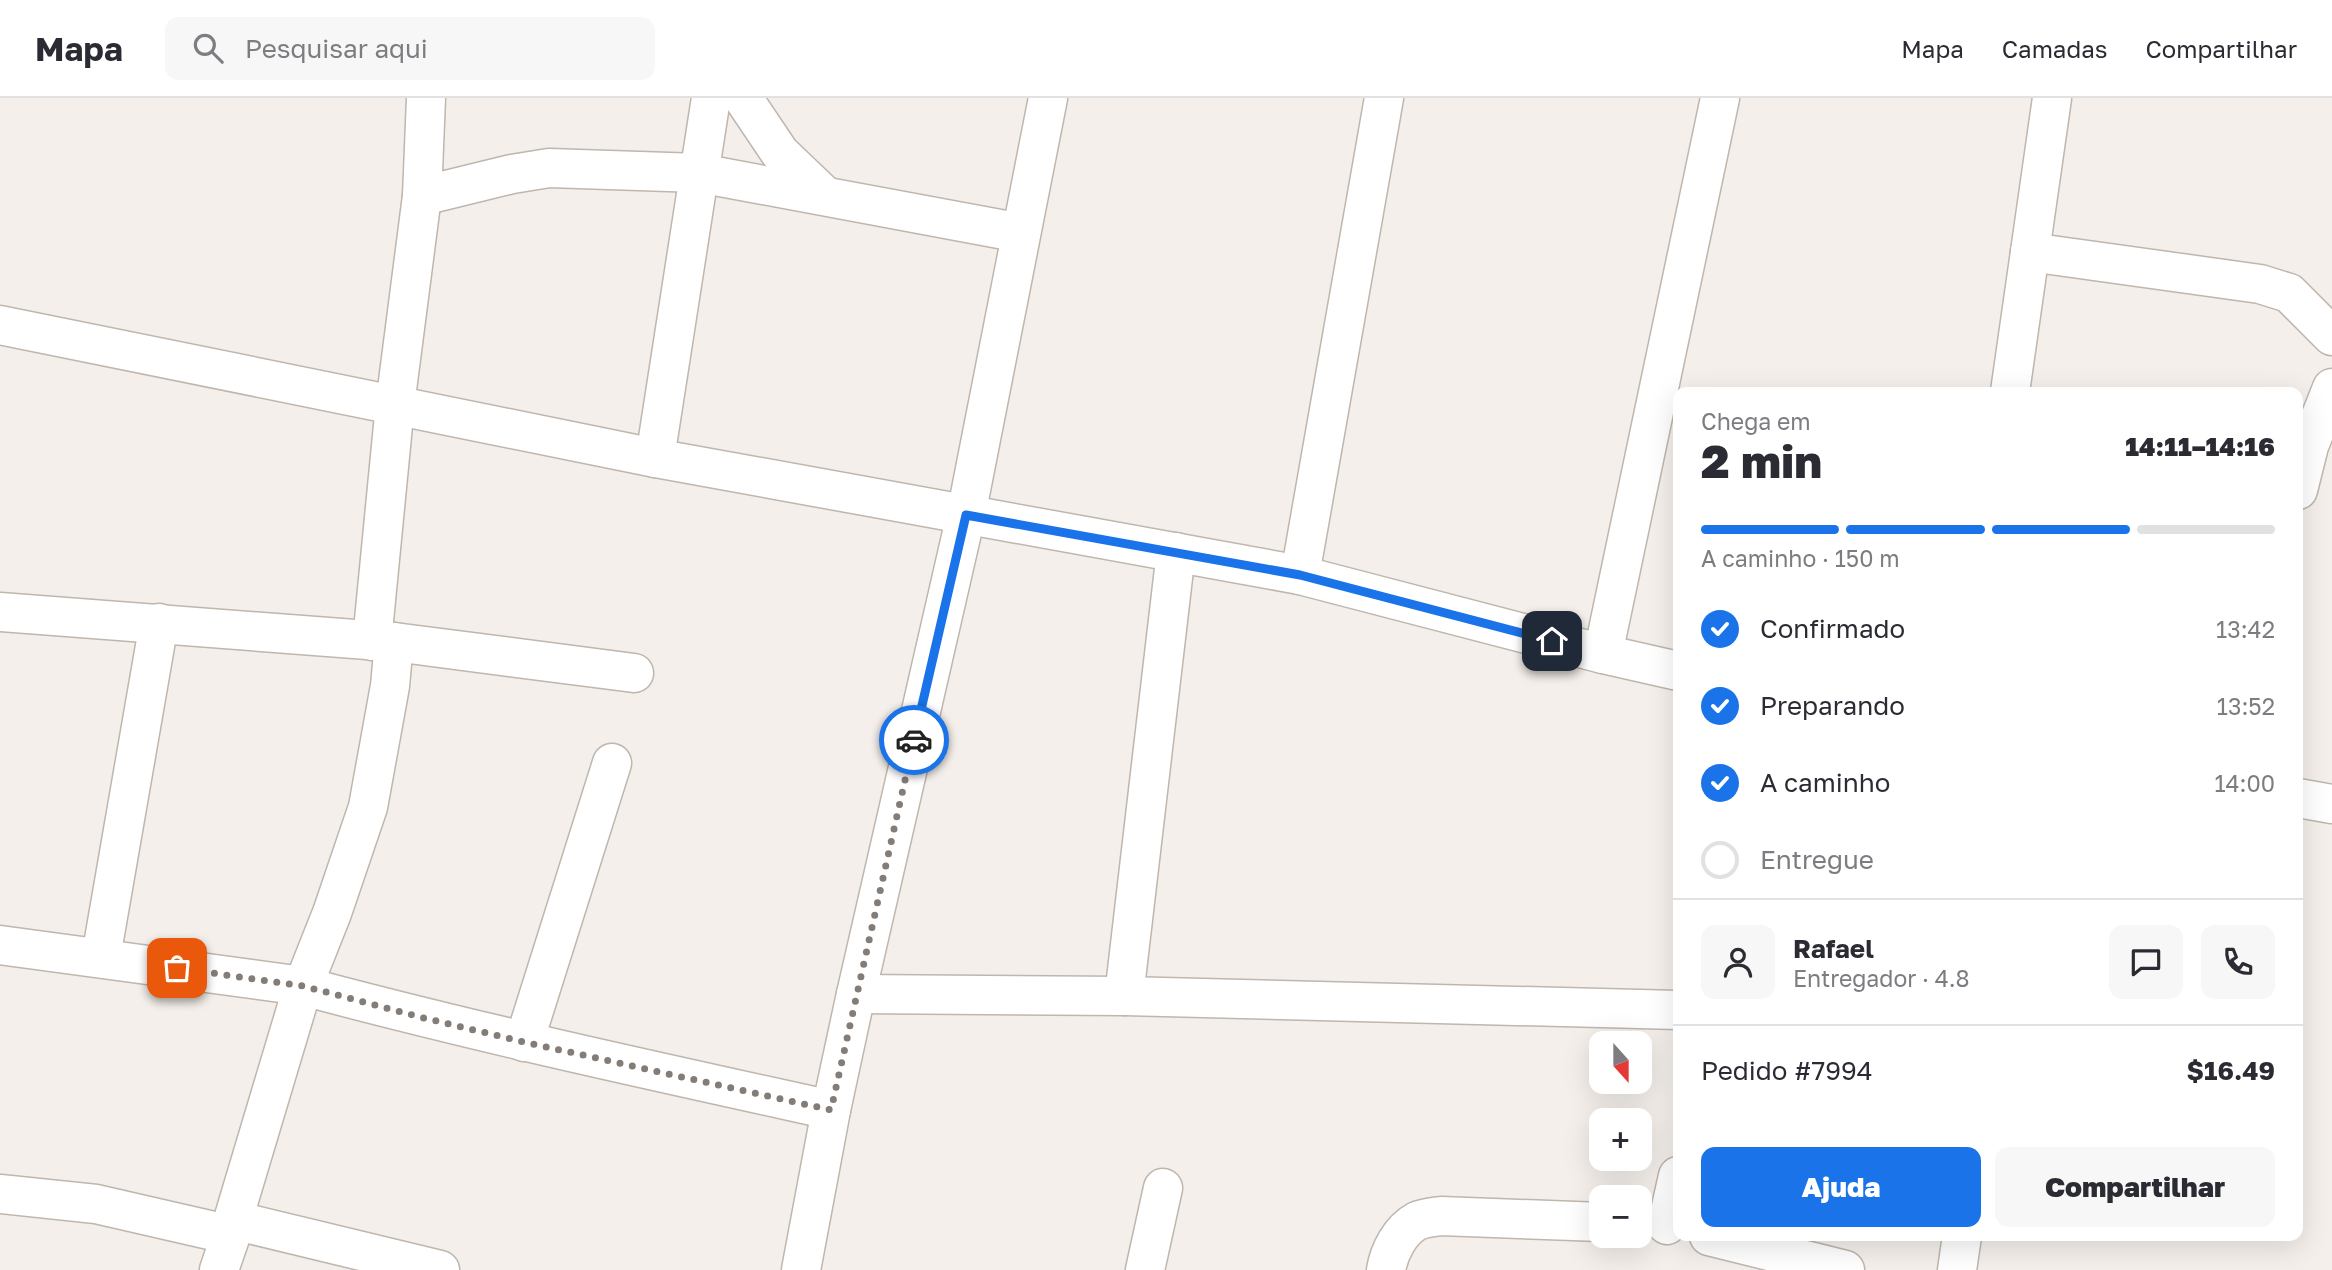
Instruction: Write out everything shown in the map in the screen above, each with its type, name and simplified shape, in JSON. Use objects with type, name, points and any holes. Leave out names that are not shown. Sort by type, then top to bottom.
[{"type":"street","points":[[219,1270],[303,986],[332,913],[368,807],[390,686],[383,642],[396,405],[422,196],[426,98]]},
{"type":"street","points":[[654,458],[710,98]]},
{"type":"street","points":[[743,98],[780,153],[824,195]]},
{"type":"street","points":[[801,1270],[856,993],[966,515],[1048,98]]},
{"type":"street","points":[[1300,575],[1384,98]]},
{"type":"street","points":[[1603,654],[1720,98]]},
{"type":"street","points":[[2011,387],[2052,98]]},
{"type":"street","points":[[422,196],[512,174],[549,168],[699,173],[1021,233]]},
{"type":"street","points":[[2030,252],[2260,284],[2289,293],[2332,336]]},
{"type":"street","points":[[0,325],[654,458],[1300,575],[1673,670]]},
{"type":"street","points":[[2303,481],[2321,449],[2332,388]]},
{"type":"street","points":[[1124,996],[1176,552]]},
{"type":"street","points":[[0,611],[383,642],[634,673]]},
{"type":"street","points":[[101,957],[159,623]]},
{"type":"street","points":[[524,1042],[612,763]]},
{"type":"street","points":[[2303,799],[2332,804]]},
{"type":"street","points":[[0,945],[303,986],[524,1042],[831,1110]]},
{"type":"street","points":[[856,993],[1124,996],[1673,1010]]},
{"type":"street","points":[[1145,1270],[1163,1188]]},
{"type":"street","points":[[1662,1225],[1673,1191]]},
{"type":"street","points":[[0,1194],[96,1204],[232,1227],[440,1270]]},
{"type":"street","points":[[1386,1270],[1397,1240],[1416,1222],[1441,1216],[1589,1222]]},
{"type":"street","points":[[1729,1241],[1845,1270]]},
{"type":"street","points":[[1957,1270],[1961,1241]]},
{"type":"way so far","points":[[177,968],[303,986],[524,1042],[831,1110],[914,740]]},
{"type":"route","points":[[914,740],[966,515],[1300,575],[1552,641]]}]
